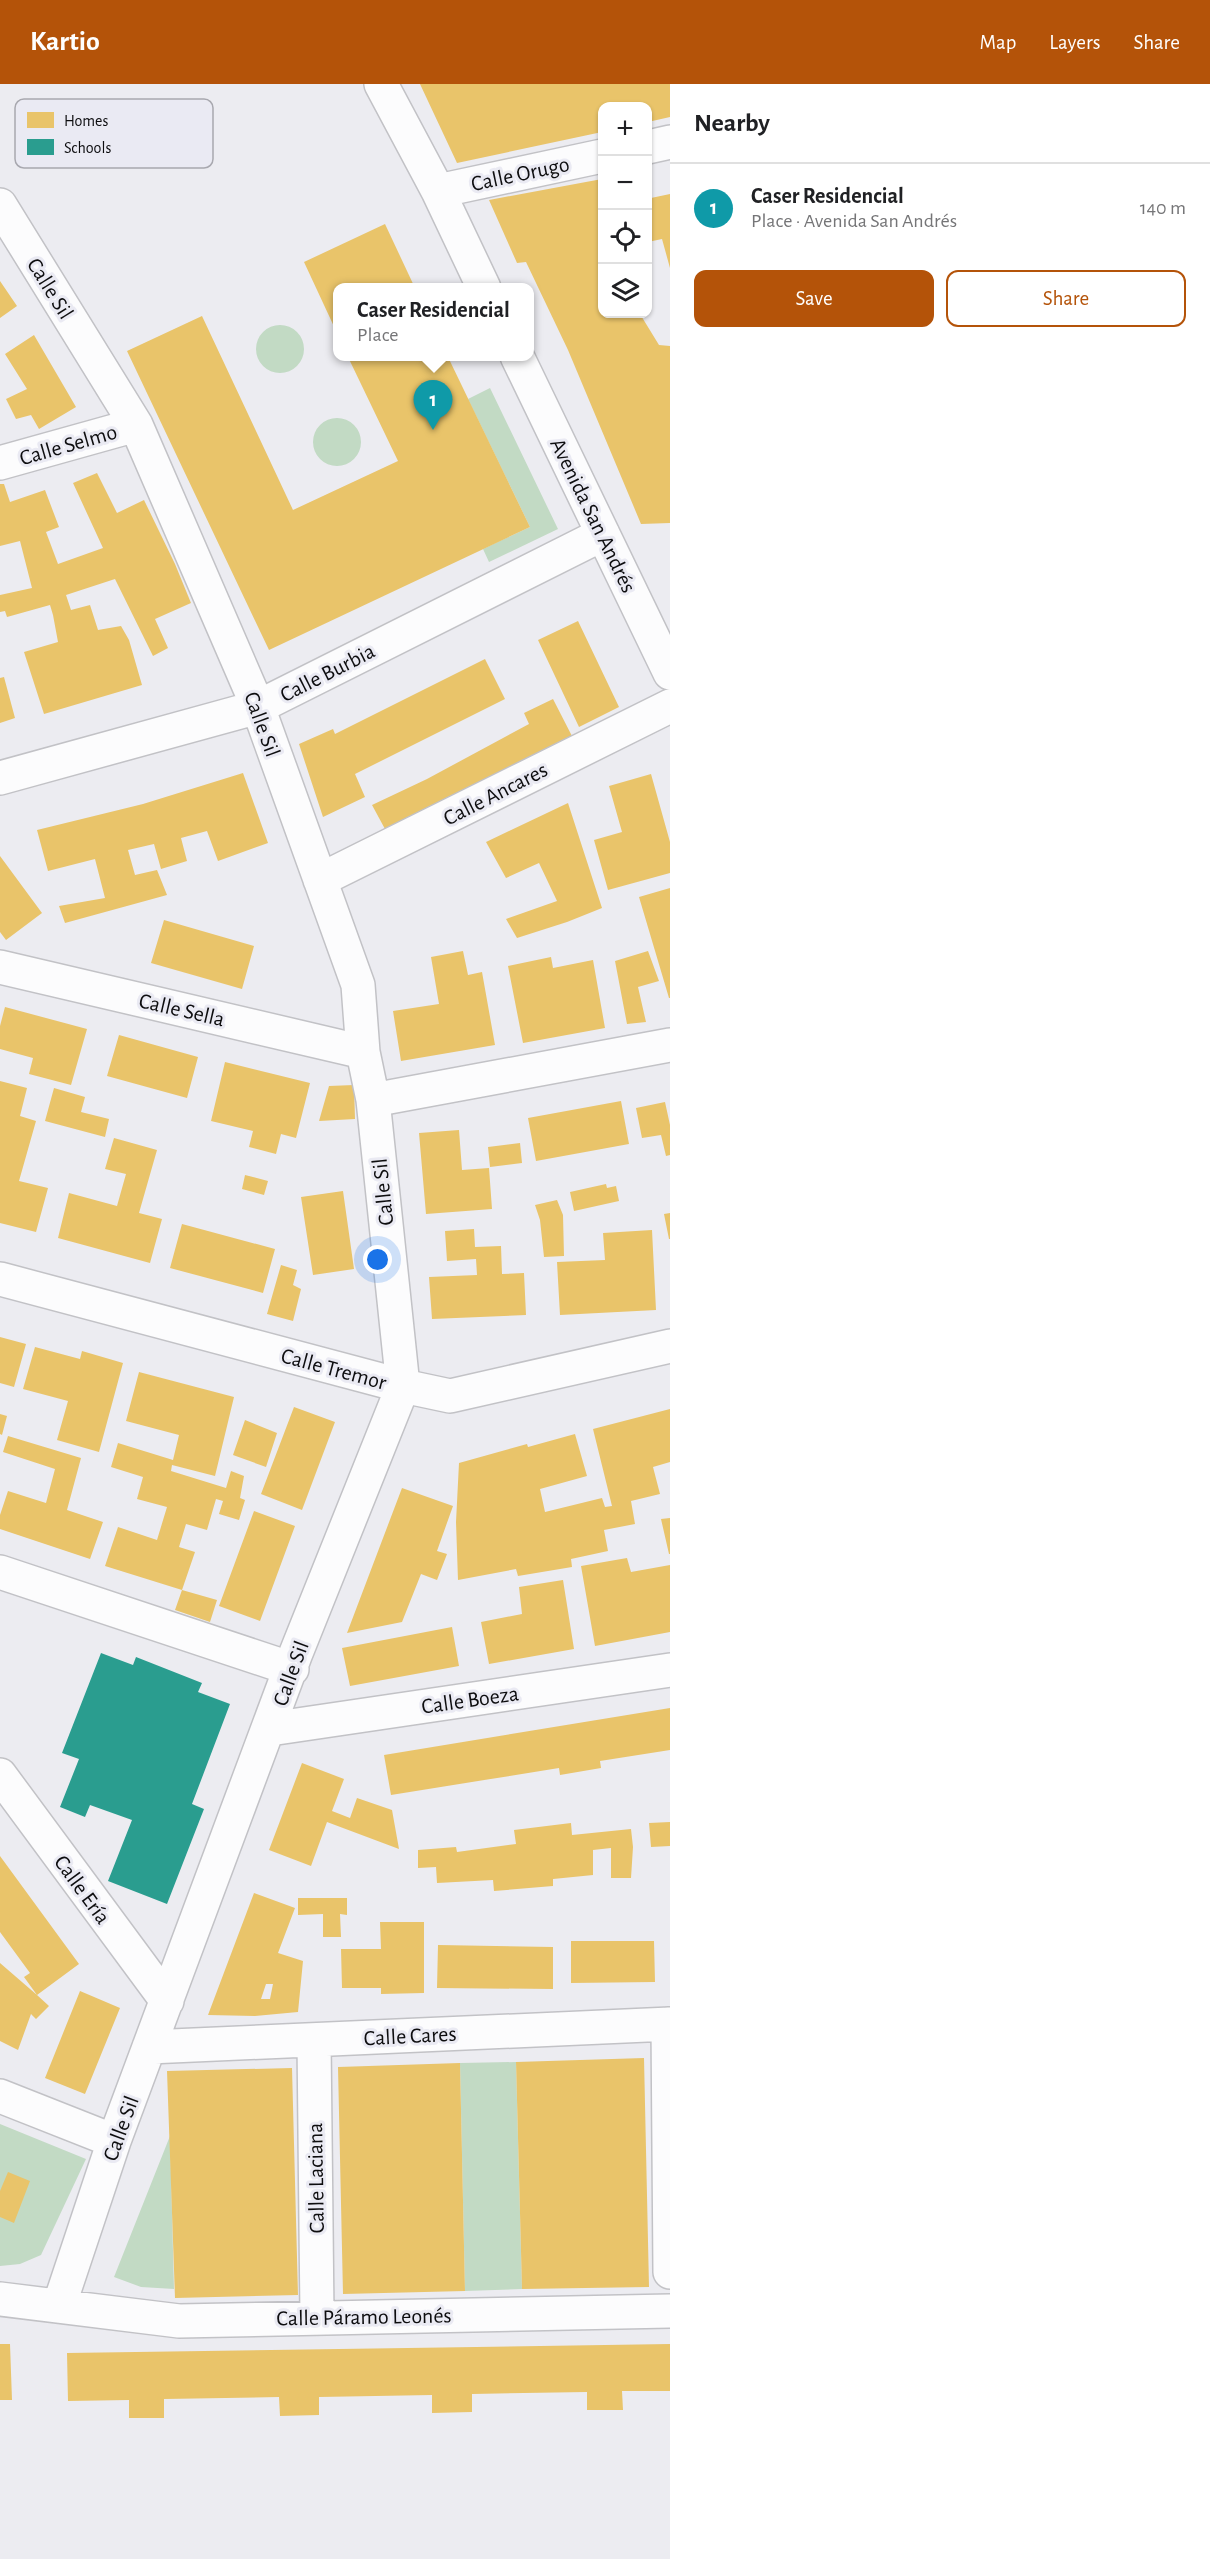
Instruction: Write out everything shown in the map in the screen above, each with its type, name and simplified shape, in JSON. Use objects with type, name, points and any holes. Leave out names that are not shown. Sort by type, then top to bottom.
[{"type":"street","points":[[381,84],[438,191],[482,283]]},
{"type":"street","points":[[652,146],[670,142]]},
{"type":"street","name":"Calle Orugo","points":[[438,191],[598,157]]},
{"type":"street","name":"Calle Sil","points":[[0,205],[136,425],[258,707],[358,985],[363,1052],[373,1100],[403,1386],[292,1669],[149,2047],[114,2141],[58,2306]]},
{"type":"street","name":"Avenida San Andrés","points":[[519,361],[670,673]]},
{"type":"street","name":"Calle Selmo","points":[[0,463],[136,425]]},
{"type":"street","name":"Calle Burbia","points":[[0,778],[258,707],[603,534]]},
{"type":"street","name":"Calle Ancares","points":[[320,880],[670,706]]},
{"type":"street","name":"Calle Sella","points":[[0,967],[363,1052]]},
{"type":"street","points":[[373,1100],[670,1045]]},
{"type":"street","name":"Calle Tremor","points":[[0,1279],[403,1386],[450,1396],[670,1346]]},
{"type":"street","points":[[0,1572],[292,1669]]},
{"type":"street","name":"Calle Boeza","points":[[270,1729],[670,1670]]},
{"type":"street","name":"Calle Ería","points":[[0,1775],[167,2001]]},
{"type":"street","points":[[669,2024],[670,2272]]},
{"type":"street","name":"Calle Cares","points":[[149,2047],[669,2024]]},
{"type":"street","name":"Calle Laciana","points":[[314,2040],[317,2316]]},
{"type":"street","points":[[0,2097],[114,2141]]},
{"type":"street","name":"Calle Páramo Leonés","points":[[0,2299],[179,2321],[317,2316],[670,2311]]},
{"type":"green space","points":[[280,325],[297,332],[304,349],[297,366],[280,373],[263,366],[256,349],[263,332]]},
{"type":"green space","points":[[490,388],[558,529],[489,562],[483,549],[530,527],[468,399]]},
{"type":"green space","points":[[337,418],[354,425],[361,442],[354,459],[337,466],[320,459],[313,442],[320,425]]},
{"type":"green space","points":[[516,2062],[522,2289],[465,2291],[460,2063]]},
{"type":"green space","points":[[0,2124],[86,2159],[41,2255],[20,2264],[0,2266]]},
{"type":"green space","points":[[170,2136],[174,2289],[141,2287],[114,2277]]},
{"type":"building: Homes","points":[[420,84],[670,84],[670,117],[652,121],[652,102],[598,102],[598,133],[457,163]]},
{"type":"building: Homes","points":[[598,180],[598,318],[642,318],[659,345],[670,346],[670,523],[641,524],[568,350],[526,262],[517,263],[489,200]]},
{"type":"building: Homes","points":[[670,194],[670,268],[662,239],[652,241],[652,198]]},
{"type":"building: Homes","points":[[385,224],[413,283],[333,283],[333,324],[304,262]]},
{"type":"building: Homes","points":[[0,281],[17,306],[0,318]]},
{"type":"building: Homes","points":[[202,316],[293,510],[398,461],[350,361],[450,361],[530,527],[269,650],[127,351]]},
{"type":"building: Homes","points":[[34,335],[76,407],[39,429],[31,415],[16,419],[6,399],[27,389],[5,354]]},
{"type":"building: Homes","points":[[97,473],[117,513],[144,500],[191,603],[155,619],[168,648],[153,656],[115,579],[66,595],[71,610],[90,605],[98,630],[121,626],[129,640],[142,685],[44,714],[24,652],[58,642],[53,615],[50,605],[7,617],[5,611],[0,612],[0,595],[32,588],[20,541],[0,546],[0,484],[4,484],[10,502],[45,490],[59,527],[46,532],[58,564],[103,548],[73,483]]},
{"type":"building: Homes","points":[[578,621],[619,707],[579,727],[538,640]]},
{"type":"building: Homes","points":[[485,659],[505,699],[355,774],[365,797],[323,817],[299,744],[333,729],[335,734]]},
{"type":"building: Homes","points":[[4,677],[15,718],[0,723],[0,678]]},
{"type":"building: Homes","points":[[553,699],[574,740],[385,829],[372,805],[427,779],[529,724],[524,713]]},
{"type":"building: Homes","points":[[243,773],[268,843],[218,861],[207,831],[181,838],[187,861],[161,869],[154,844],[128,850],[135,875],[157,870],[167,895],[65,923],[59,906],[105,898],[95,859],[48,871],[37,830],[143,804]]},
{"type":"building: Homes","points":[[651,774],[670,842],[670,873],[608,890],[594,840],[622,832],[609,786]]},
{"type":"building: Homes","points":[[568,803],[602,908],[517,938],[506,919],[557,901],[539,863],[506,878],[486,842]]},
{"type":"building: Homes","points":[[0,856],[42,913],[6,940],[0,932]]},
{"type":"building: Homes","points":[[670,888],[670,998],[669,998],[639,897]]},
{"type":"building: Homes","points":[[164,920],[254,946],[242,989],[151,963]]},
{"type":"building: Homes","points":[[463,951],[468,975],[482,972],[495,1045],[401,1061],[393,1011],[439,1004],[431,957]]},
{"type":"building: Homes","points":[[648,951],[659,981],[638,987],[646,1022],[627,1024],[615,961]]},
{"type":"building: Homes","points":[[551,957],[553,968],[593,960],[605,1028],[523,1043],[508,966]]},
{"type":"building: Homes","points":[[5,1007],[87,1029],[71,1085],[29,1074],[33,1058],[0,1049],[0,1026]]},
{"type":"building: Homes","points":[[119,1035],[198,1057],[187,1098],[107,1076]]},
{"type":"building: Homes","points":[[225,1062],[310,1083],[296,1138],[281,1134],[276,1154],[249,1147],[253,1131],[211,1121]]},
{"type":"building: Homes","points":[[0,1081],[27,1088],[20,1116],[36,1121],[19,1181],[48,1188],[36,1232],[0,1223]]},
{"type":"building: Homes","points":[[354,1085],[355,1119],[319,1121],[329,1086]]},
{"type":"building: Homes","points":[[54,1088],[85,1097],[81,1112],[109,1119],[105,1137],[45,1121]]},
{"type":"building: Homes","points":[[621,1101],[629,1144],[536,1161],[528,1118]]},
{"type":"building: Homes","points":[[665,1102],[670,1125],[670,1155],[666,1156],[661,1135],[642,1138],[636,1108]]},
{"type":"building: Homes","points":[[459,1130],[462,1170],[489,1168],[492,1209],[426,1214],[419,1133]]},
{"type":"building: Homes","points":[[114,1138],[157,1150],[139,1213],[162,1219],[150,1263],[58,1238],[69,1193],[117,1206],[126,1174],[105,1169]]},
{"type":"building: Homes","points":[[520,1143],[522,1163],[490,1167],[488,1147]]},
{"type":"building: Homes","points":[[245,1175],[268,1181],[264,1195],[242,1189]]},
{"type":"building: Homes","points":[[606,1184],[607,1188],[616,1186],[619,1201],[574,1211],[570,1192]]},
{"type":"building: Homes","points":[[343,1191],[354,1269],[313,1275],[301,1197]]},
{"type":"building: Homes","points":[[557,1200],[563,1215],[564,1256],[544,1257],[540,1220],[535,1205]]},
{"type":"building: Homes","points":[[670,1213],[670,1239],[669,1239],[664,1214]]},
{"type":"building: Homes","points":[[182,1224],[275,1249],[263,1293],[170,1268]]},
{"type":"building: Homes","points":[[474,1229],[475,1247],[501,1246],[502,1274],[524,1273],[526,1315],[432,1319],[429,1277],[477,1275],[476,1259],[447,1261],[445,1231]]},
{"type":"building: Homes","points":[[652,1230],[656,1310],[560,1315],[557,1262],[605,1260],[603,1233]]},
{"type":"building: Homes","points":[[281,1265],[297,1270],[293,1285],[301,1289],[293,1321],[267,1314]]},
{"type":"building: Homes","points":[[0,1337],[26,1344],[14,1387],[0,1383]]},
{"type":"building: Homes","points":[[35,1347],[80,1359],[82,1351],[123,1363],[99,1452],[57,1440],[68,1401],[23,1389]]},
{"type":"building: Homes","points":[[139,1372],[234,1397],[215,1476],[172,1465],[171,1471],[226,1488],[231,1471],[244,1476],[240,1498],[245,1500],[239,1520],[219,1514],[223,1501],[216,1499],[207,1530],[186,1524],[179,1547],[195,1552],[182,1590],[105,1566],[118,1527],[157,1540],[167,1507],[137,1499],[143,1477],[111,1467],[118,1443],[173,1460],[179,1435],[126,1421]]},
{"type":"building: Homes","points":[[294,1407],[335,1422],[302,1510],[261,1494]]},
{"type":"building: Homes","points":[[670,1409],[670,1462],[653,1467],[660,1494],[631,1501],[635,1524],[604,1530],[608,1551],[571,1559],[572,1567],[518,1576],[516,1569],[458,1580],[456,1522],[459,1463],[527,1444],[528,1447],[575,1434],[587,1476],[540,1489],[545,1512],[602,1498],[605,1507],[612,1506],[593,1429]]},
{"type":"building: Homes","points":[[0,1414],[7,1416],[2,1435],[0,1434]]},
{"type":"building: Homes","points":[[245,1420],[277,1433],[266,1467],[233,1455]]},
{"type":"building: Homes","points":[[8,1436],[81,1458],[67,1510],[103,1522],[90,1559],[0,1529],[0,1515],[8,1491],[46,1503],[55,1469],[3,1452]]},
{"type":"building: Homes","points":[[402,1488],[453,1506],[437,1551],[447,1554],[437,1580],[421,1574],[402,1622],[347,1633]]},
{"type":"building: Homes","points":[[254,1511],[295,1526],[260,1621],[219,1606]]},
{"type":"building: Homes","points":[[670,1518],[670,1554],[669,1554],[661,1519]]},
{"type":"building: Homes","points":[[627,1558],[631,1572],[670,1565],[670,1632],[595,1646],[581,1566]]},
{"type":"building: Homes","points":[[563,1580],[574,1649],[489,1664],[481,1622],[522,1614],[519,1587]]},
{"type":"building: Homes","points":[[182,1590],[217,1600],[210,1622],[175,1610]]},
{"type":"building: Homes","points":[[452,1627],[459,1666],[350,1686],[342,1648]]},
{"type":"building: Homes","points":[[670,1708],[670,1750],[600,1761],[601,1768],[560,1775],[559,1768],[391,1795],[384,1755]]},
{"type":"building: Homes","points":[[302,1763],[344,1779],[332,1811],[350,1818],[357,1798],[392,1810],[399,1849],[327,1822],[311,1866],[269,1850]]},
{"type":"building: Homes","points":[[670,1822],[670,1846],[651,1847],[649,1823]]},
{"type":"building: Homes","points":[[571,1823],[572,1835],[631,1829],[633,1847],[631,1878],[611,1878],[611,1848],[593,1850],[593,1875],[553,1879],[553,1886],[494,1891],[493,1880],[437,1883],[436,1867],[418,1868],[418,1850],[456,1847],[457,1852],[516,1844],[514,1830]]},
{"type":"building: Homes","points":[[0,1856],[79,1964],[37,1995],[24,1977],[30,1973],[0,1932]]},
{"type":"building: Homes","points":[[254,1893],[295,1908],[278,1953],[303,1961],[298,2012],[255,2016],[208,2015]],"holes":[[[266,1984],[273,1984],[270,1999],[261,1999]]]},
{"type":"building: Homes","points":[[298,1898],[347,1898],[347,1915],[340,1914],[341,1937],[323,1937],[323,1914],[298,1915]]},
{"type":"building: Homes","points":[[380,1922],[424,1922],[424,1993],[381,1994],[381,1988],[342,1988],[341,1949],[381,1949]]},
{"type":"building: Homes","points":[[571,1941],[654,1941],[655,1982],[571,1983]]},
{"type":"building: Homes","points":[[438,1945],[553,1947],[553,1989],[437,1988]]},
{"type":"building: Homes","points":[[0,1963],[49,2006],[36,2019],[31,2014],[18,2050],[0,2041]]},
{"type":"building: Homes","points":[[80,1991],[120,2008],[85,2094],[45,2078]]},
{"type":"building: Homes","points":[[644,2058],[649,2287],[522,2289],[516,2062]]},
{"type":"building: Homes","points":[[460,2063],[465,2291],[343,2294],[338,2067]]},
{"type":"building: Homes","points":[[292,2068],[298,2295],[175,2298],[167,2071]]},
{"type":"building: Homes","points":[[8,2172],[30,2181],[14,2223],[0,2217],[0,2191]]},
{"type":"building: Homes","points":[[0,2344],[10,2344],[12,2400],[0,2400]]},
{"type":"building: Homes","points":[[670,2344],[670,2391],[622,2391],[623,2410],[587,2410],[587,2392],[472,2394],[472,2412],[432,2413],[432,2395],[319,2397],[319,2415],[280,2416],[279,2397],[164,2399],[164,2418],[129,2418],[129,2400],[68,2401],[67,2353]]},
{"type":"building: Schools","points":[[101,1653],[133,1665],[136,1657],[202,1683],[198,1692],[230,1704],[192,1804],[204,1809],[167,1904],[108,1881],[132,1820],[90,1805],[85,1817],[60,1807],[79,1759],[62,1753]]},
{"type":"place","name":"Caser Residencial","points":[[433,430]]}]
